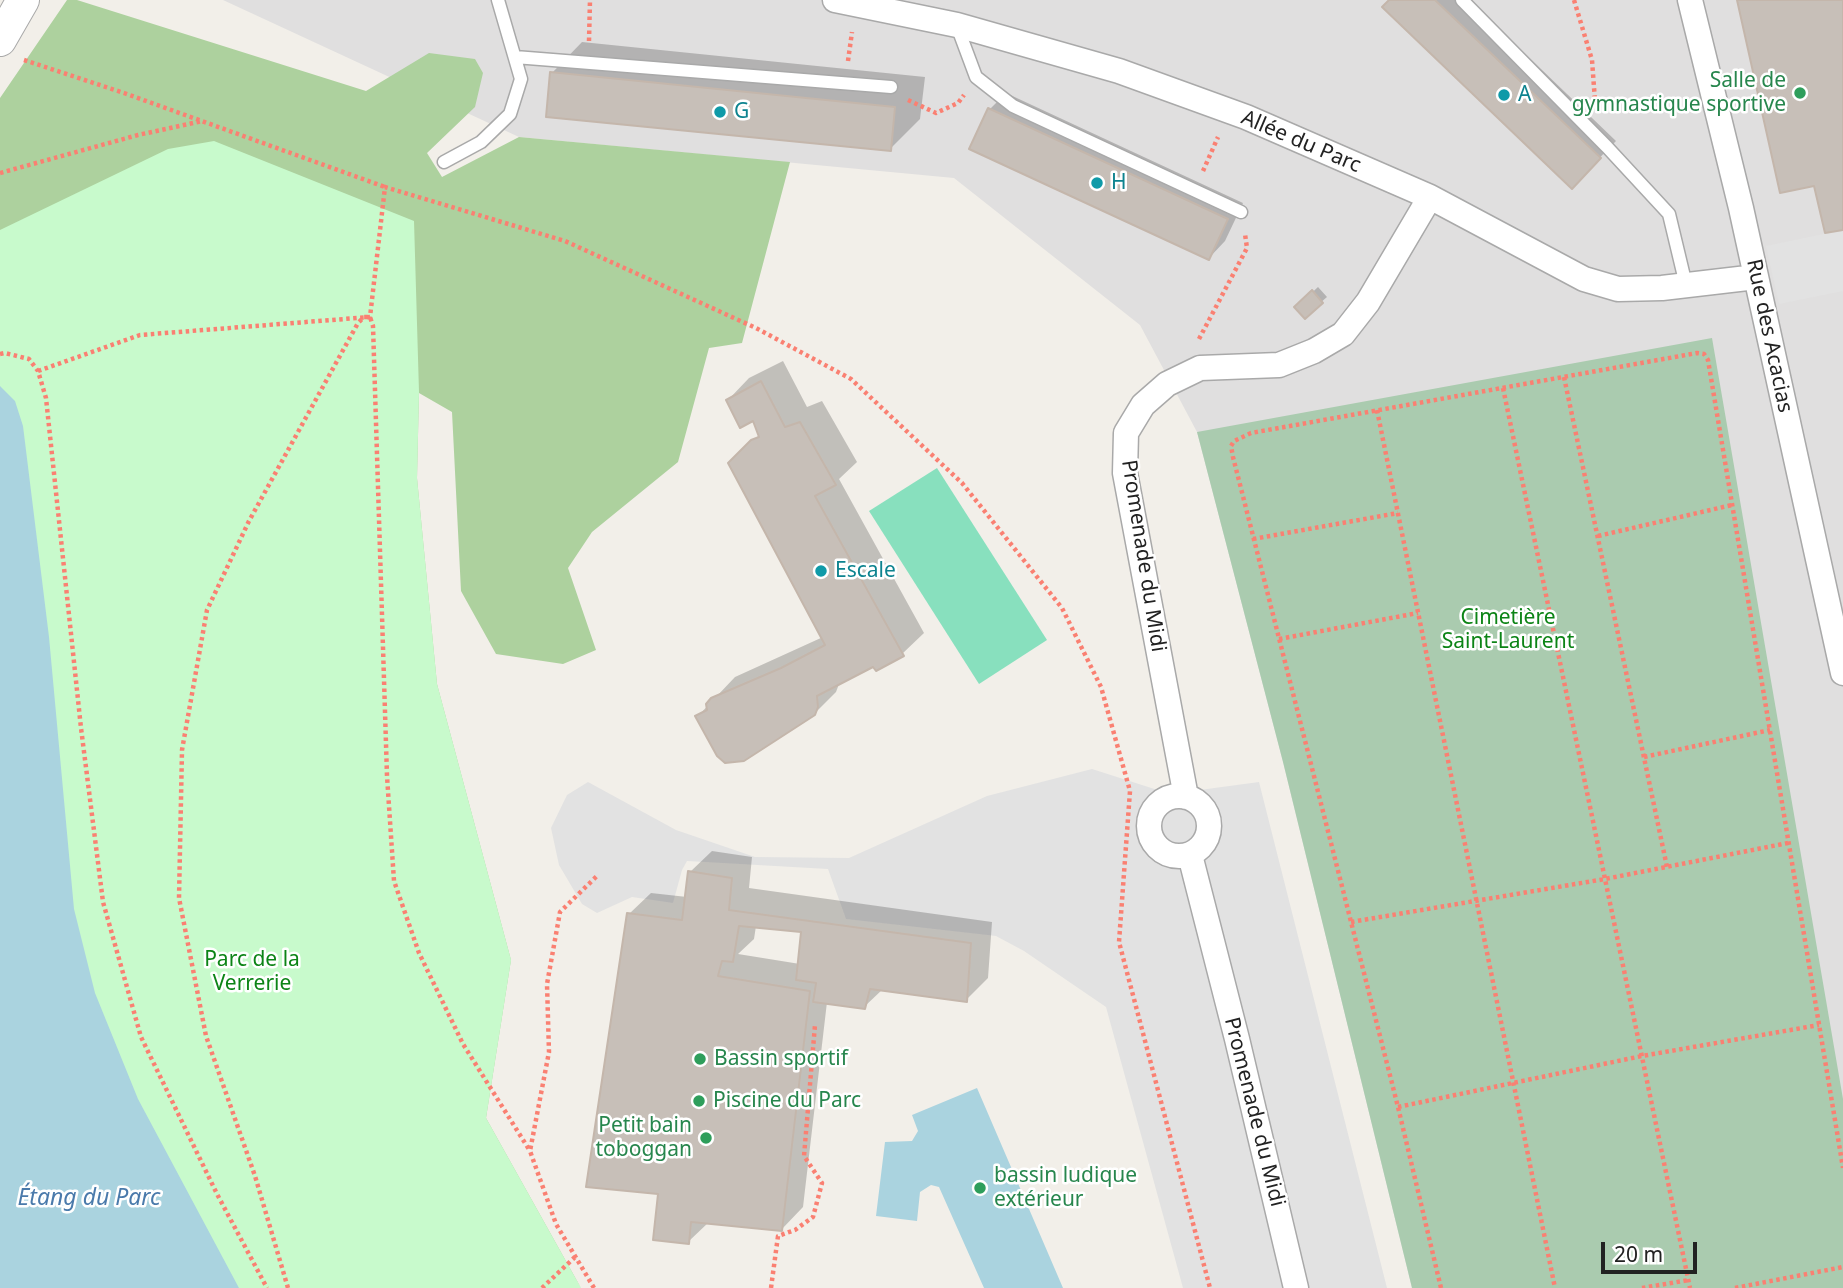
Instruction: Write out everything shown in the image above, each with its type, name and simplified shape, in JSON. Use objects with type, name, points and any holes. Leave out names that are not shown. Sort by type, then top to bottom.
[{"type":"street","points":[[11,50],[23,0]]},
{"type":"street","name":"Rue des Acacias","points":[[1690,0],[1764,275],[1834,592],[1843,673]]},
{"type":"street","name":"Allée du Parc","points":[[845,2],[957,26],[1119,71],[1229,111],[1430,197],[1584,279],[1618,289],[1686,285],[1764,275]]},
{"type":"street","name":"Promenade du Midi","points":[[1186,797],[1125,473],[1126,433],[1143,405],[1167,384],[1200,368],[1279,365],[1314,351],[1343,334],[1368,302],[1430,197]]},
{"type":"street","points":[[1178,796],[1186,797],[1202,807],[1208,815],[1209,824],[1204,843],[1189,855],[1170,855],[1161,850],[1150,834],[1151,815],[1163,801],[1178,796]]},
{"type":"street","name":"Promenade du Midi","points":[[1189,855],[1237,1039],[1296,1288]]},
{"type":"lane","points":[[444,162],[481,142],[510,114],[522,79],[498,0]]},
{"type":"lane","points":[[1462,0],[1669,214],[1686,285]]},
{"type":"lane","points":[[957,26],[976,77],[1013,107],[1241,212]]},
{"type":"lane","points":[[515,57],[891,87]]},
{"type":"path","points":[[588,63],[590,0]]},
{"type":"path","points":[[1574,0],[1592,60],[1597,137]]},
{"type":"path","points":[[845,2],[845,83]]},
{"type":"path","points":[[11,50],[58,71],[385,187],[565,241],[756,328],[851,379],[962,483],[1062,608],[1101,687],[1129,791],[1119,942],[1210,1288]]},
{"type":"path","points":[[891,87],[908,100],[936,113],[958,103],[976,77]]},
{"type":"path","points":[[1194,191],[1229,111]]},
{"type":"path","points":[[0,173],[138,135],[203,121]]},
{"type":"path","points":[[385,187],[370,317],[373,326],[377,393],[387,776],[394,881],[419,953],[463,1044],[530,1151],[556,1224],[594,1288]]},
{"type":"path","points":[[1200,368],[1198,341],[1248,248],[1241,212]]},
{"type":"path","points":[[288,1288],[255,1176],[206,1036],[179,898],[182,750],[207,610],[250,521],[358,323],[364,317],[370,317]]},
{"type":"path","points":[[38,371],[140,335],[370,317]]},
{"type":"path","points":[[0,354],[5,352],[29,359],[38,371],[46,398],[80,728],[103,902],[141,1037],[216,1194],[267,1288]]},
{"type":"path","points":[[1441,1288],[1398,1107],[1233,457],[1231,446],[1234,441],[1251,433],[1704,354],[1708,360],[1843,1168]]},
{"type":"path","points":[[1564,377],[1668,867]]},
{"type":"path","points":[[1503,388],[1690,1288]]},
{"type":"path","points":[[1377,410],[1555,1288]]},
{"type":"path","points":[[1598,536],[1732,505]]},
{"type":"path","points":[[1253,539],[1398,513]]},
{"type":"path","points":[[1279,639],[1418,613]]},
{"type":"path","points":[[1644,757],[1770,730]]},
{"type":"path","points":[[1351,922],[1605,879],[1788,843]]},
{"type":"path","points":[[530,1151],[549,1052],[547,984],[560,912],[597,875]]},
{"type":"path","points":[[771,1288],[778,1236],[795,1230],[813,1217],[822,1182],[804,1156],[816,1025]]},
{"type":"path","points":[[1398,1107],[1513,1081],[1819,1025]]},
{"type":"path","points":[[542,1288],[575,1257]]},
{"type":"path","points":[[1735,1288],[1843,1267]]},
{"type":"path","points":[[1642,1288],[1689,1280]]},
{"type":"shaded area","points":[[223,0],[1843,0],[1843,1288],[1412,1288],[1283,762],[1197,432],[1140,325],[954,178],[519,137]]},
{"type":"shaded area","points":[[1843,230],[1843,291],[1779,304],[1766,246]]},
{"type":"shaded area","points":[[1092,769],[1170,794],[1259,782],[1387,1288],[1183,1288],[1106,1007],[1024,951],[996,936],[846,919],[828,869],[687,861],[673,903],[632,897],[597,913],[582,904],[559,865],[551,828],[567,795],[588,782],[676,830],[755,857],[849,858],[987,796]]},
{"type":"green space","points":[[67,0],[77,0],[366,91],[429,53],[475,59],[483,73],[475,107],[427,153],[442,177],[519,137],[790,162],[742,343],[709,348],[678,462],[592,532],[568,568],[596,650],[563,664],[496,654],[461,591],[452,412],[419,393],[417,478],[437,684],[511,960],[486,1118],[581,1288],[0,386],[0,98]]},
{"type":"green space","name":"Parc de la Verrerie","points":[[214,141],[414,221],[419,392],[417,478],[437,684],[511,960],[486,1118],[581,1288],[0,1288],[0,230],[168,149]]},
{"type":"green space","name":"Cimetière Saint-Laurent","points":[[1712,338],[1843,1099],[1843,1288],[1412,1288],[1283,762],[1197,432]]},
{"type":"green space","points":[[937,468],[1047,640],[979,684],[869,511]]},
{"type":"water","name":"Étang du Parc","points":[[0,386],[15,401],[23,426],[49,637],[74,909],[95,993],[138,1099],[239,1288],[0,1288]]},
{"type":"water","name":"bassin ludique extérieur","points":[[977,1088],[1063,1288],[984,1288],[939,1187],[931,1185],[920,1192],[917,1221],[876,1216],[885,1142],[912,1141],[918,1131],[912,1115]]},
{"type":"building","name":"A","points":[[1389,0],[1435,0],[1601,158],[1572,189],[1382,7]]},
{"type":"building","name":"Salle de gymnastique sportive","points":[[1737,0],[1843,0],[1843,230],[1825,233],[1814,186],[1780,193]]},
{"type":"building","name":"G","points":[[550,72],[895,107],[891,151],[546,117]]},
{"type":"building","name":"H","points":[[988,108],[1228,219],[1209,260],[969,149]]},
{"type":"building","points":[[1312,290],[1323,303],[1305,319],[1294,307]]},
{"type":"building","name":"Escale","points":[[761,381],[785,427],[800,422],[836,485],[815,496],[904,656],[876,671],[873,667],[817,696],[818,707],[815,715],[744,761],[725,763],[717,756],[695,716],[707,710],[706,704],[711,698],[781,668],[825,645],[728,463],[751,440],[759,437],[753,421],[740,428],[726,400]]},
{"type":"building","name":"Piscine du Parc","points":[[688,871],[732,878],[729,910],[971,943],[967,1002],[870,989],[865,1009],[813,1002],[816,983],[796,980],[801,932],[739,926],[733,962],[722,961],[718,976],[810,991],[782,1231],[691,1222],[689,1244],[653,1240],[658,1194],[586,1187],[627,913],[682,920]]},
{"type":"place","name":"Salle de gymnastique sportive","points":[[1800,93]]},
{"type":"place","name":"A","points":[[1504,95]]},
{"type":"place","name":"G","points":[[720,112]]},
{"type":"place","name":"H","points":[[1097,183]]},
{"type":"place","name":"Escale","points":[[821,571]]},
{"type":"place","name":"Bassin sportif","points":[[700,1059]]},
{"type":"place","name":"Piscine du Parc","points":[[699,1101]]},
{"type":"place","name":"Petit bain toboggan","points":[[706,1138]]},
{"type":"place","name":"bassin ludique extérieur","points":[[980,1188]]}]
